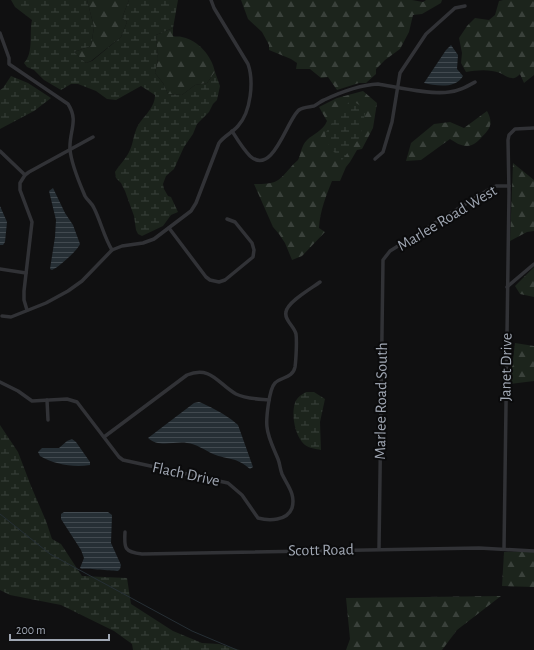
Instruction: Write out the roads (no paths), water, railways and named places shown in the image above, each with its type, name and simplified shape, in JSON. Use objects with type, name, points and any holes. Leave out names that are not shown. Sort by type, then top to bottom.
[{"type":"street","points":[[2,316],[11,317],[46,303],[68,291],[82,281],[112,250],[122,246],[143,243],[154,239],[191,211],[196,203],[219,143],[223,137],[238,126],[246,112],[252,82],[251,73],[245,58],[214,8],[211,0]]},
{"type":"street","points":[[375,159],[382,152],[392,122],[400,73],[426,34],[455,8],[464,6]]},
{"type":"street","points":[[0,33],[9,64],[68,104],[72,111],[74,120],[70,149],[74,168],[85,197],[93,206],[107,242],[112,250]]},
{"type":"street","points":[[232,131],[249,155],[254,159],[266,159],[276,150],[295,114],[301,109],[315,105],[338,93],[369,84],[434,92],[448,92],[463,89],[475,82]]},
{"type":"street","name":"Janet Drive","points":[[504,549],[509,186],[508,140],[512,131],[518,128],[534,128]]},
{"type":"street","points":[[27,310],[24,300],[24,291],[32,222],[20,190],[20,183],[25,175],[93,137]]},
{"type":"street","points":[[0,152],[25,175]]},
{"type":"street","name":"Marlee Road West","points":[[386,255],[491,188],[500,185],[509,186]]},
{"type":"street","points":[[169,228],[206,277],[210,280],[219,282],[225,280],[249,261],[254,250],[252,243],[235,222],[227,219]]},
{"type":"street","name":"Marlee Road South","points":[[379,549],[382,265],[386,255]]},
{"type":"street","points":[[507,287],[534,264]]},
{"type":"street","points":[[0,269],[26,273]]},
{"type":"street","name":"Flach Drive","points":[[0,382],[18,391],[32,401],[68,399],[77,402],[119,457],[123,460],[228,483],[242,495],[258,518],[265,520],[283,518],[292,507],[292,491],[282,474],[268,434],[267,426],[269,400],[272,386],[294,372],[296,334],[287,319],[286,312],[290,305],[320,282]]},
{"type":"street","points":[[104,437],[187,375],[194,372],[207,373],[236,394],[248,398],[269,400]]},
{"type":"street","points":[[47,400],[48,420]]},
{"type":"street","name":"Scott Road","points":[[125,532],[124,545],[126,549],[131,552],[142,554],[479,548],[534,551]]},
{"type":"waterway","points":[[0,514],[50,554],[192,631],[237,650]]}]
